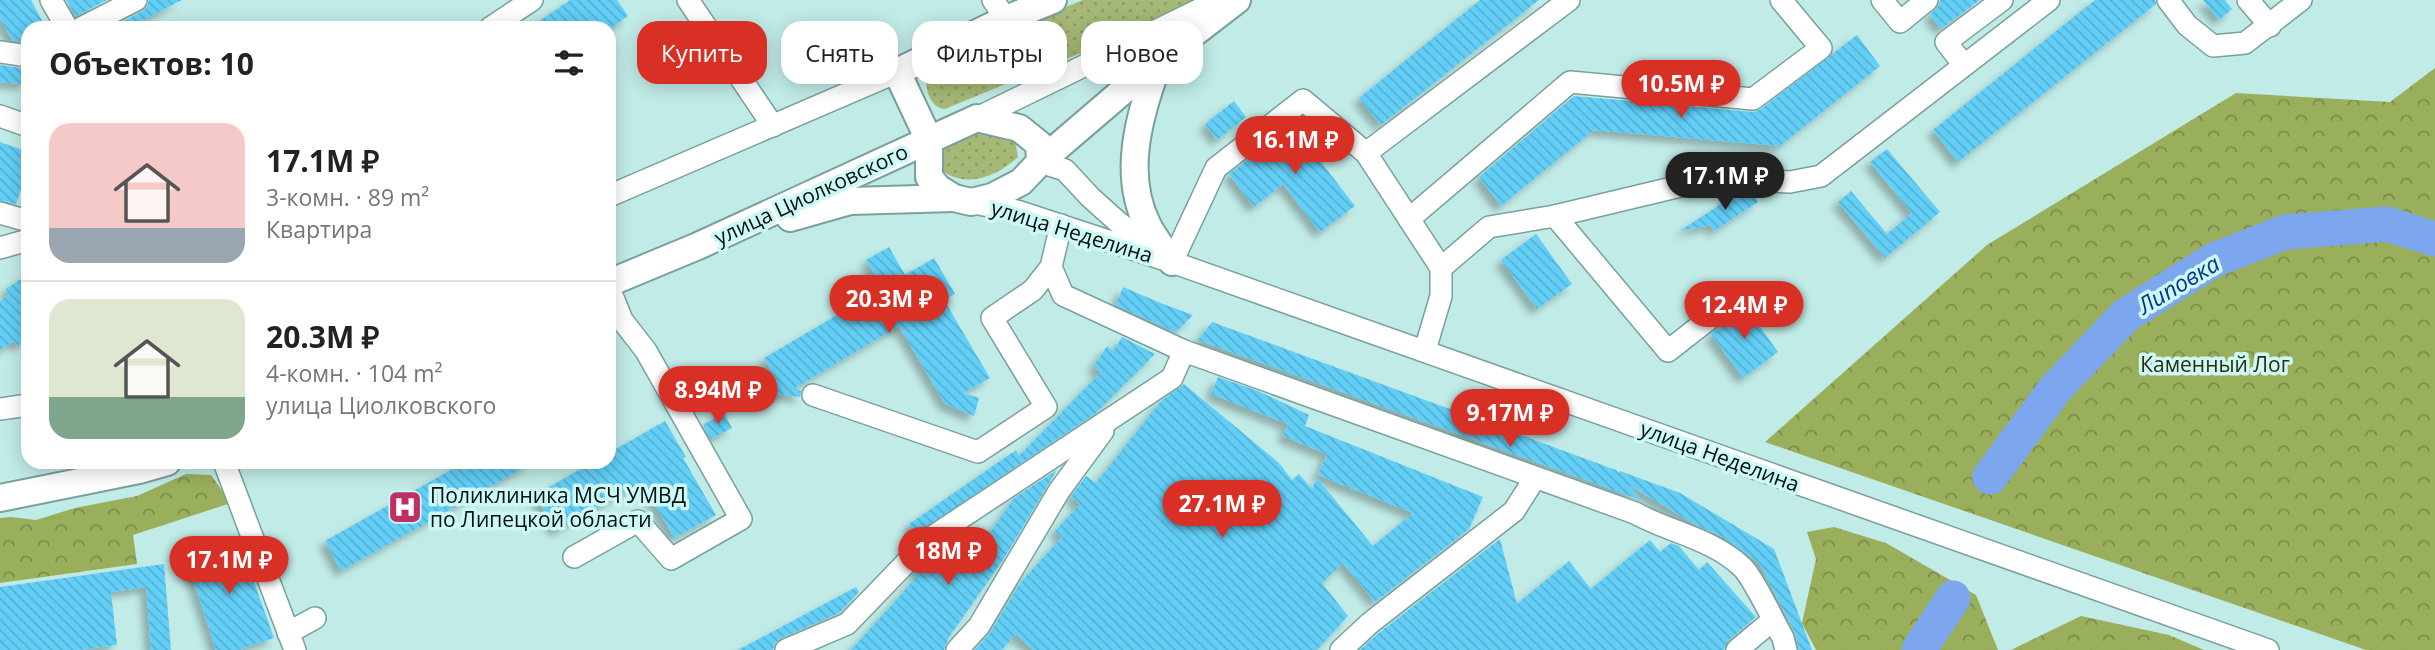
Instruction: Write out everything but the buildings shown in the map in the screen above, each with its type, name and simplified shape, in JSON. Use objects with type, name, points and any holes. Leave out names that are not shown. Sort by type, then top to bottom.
[{"type":"main road","points":[[898,71],[1000,9],[1053,0]]},
{"type":"main road","points":[[1203,26],[1237,0]]},
{"type":"main road","name":"улица Циолковского","points":[[616,283],[929,140],[898,74]]},
{"type":"main road","points":[[1040,162],[1039,144],[1019,128],[977,118],[929,140],[929,177],[938,188],[962,200],[992,197],[1021,182],[1040,162],[1131,84]]},
{"type":"main road","points":[[1151,84],[1138,127],[1134,173],[1139,201],[1148,226],[1172,261]]},
{"type":"main road","name":"улица Циолковского","points":[[698,246],[850,201],[962,200]]},
{"type":"main road","points":[[0,498],[142,469]]},
{"type":"street","points":[[51,0],[63,21]]},
{"type":"street","points":[[500,21],[532,0]]},
{"type":"street","points":[[688,0],[773,126]]},
{"type":"street","points":[[977,118],[1219,0]]},
{"type":"street","points":[[1366,153],[1569,0]]},
{"type":"street","points":[[1409,219],[1570,82],[1753,99],[1821,48],[1781,0]]},
{"type":"street","points":[[1882,0],[1900,22],[1927,0]]},
{"type":"street","points":[[1963,64],[1946,42],[2002,0]]},
{"type":"street","points":[[1441,268],[1489,227],[1555,216],[1714,178],[1790,181],[1821,176],[2049,0]]},
{"type":"street","points":[[2168,0],[2187,25],[2213,46],[2245,43],[2301,0]]},
{"type":"street","points":[[2248,0],[2270,26]]},
{"type":"street","points":[[94,21],[133,1]]},
{"type":"street","points":[[0,52],[21,55]]},
{"type":"street","points":[[616,193],[869,84]]},
{"type":"street","points":[[1172,261],[1216,168],[1304,100],[1366,153],[1441,268],[1441,296],[1425,350]]},
{"type":"street","points":[[0,116],[21,124]]},
{"type":"street","name":"улица Неделина","points":[[1040,162],[1065,170],[1119,223],[1172,261]]},
{"type":"street","name":"улица Неделина","points":[[962,200],[1017,211],[1172,261],[2268,650]]},
{"type":"street","points":[[0,213],[21,219]]},
{"type":"street","points":[[1555,216],[1668,351],[1714,315]]},
{"type":"street","points":[[814,395],[978,452],[1046,407],[992,318],[1033,290],[1051,267],[1061,225]]},
{"type":"street","points":[[0,248],[21,242]]},
{"type":"street","points":[[1051,267],[1063,295],[1184,351],[1635,513],[1710,546],[1743,568],[1773,620],[1786,650]]},
{"type":"street","points":[[574,557],[638,521],[671,559],[741,519],[646,351],[622,320],[616,304]]},
{"type":"street","points":[[786,650],[847,624],[929,539],[1172,378],[1184,351]]},
{"type":"street","points":[[0,409],[21,406]]},
{"type":"street","points":[[957,650],[979,626],[1059,491],[1111,420]]},
{"type":"street","points":[[227,469],[291,641],[315,618]]},
{"type":"street","points":[[1341,650],[1370,623],[1514,511],[1535,478]]},
{"type":"street","points":[[1737,650],[1773,620]]},
{"type":"green space","points":[[1083,0],[1209,0],[1158,21],[1081,21],[1081,53],[1067,59],[1067,21],[1032,21]]},
{"type":"green space","name":"Каменный Лог","points":[[2435,68],[2435,650],[2366,650],[1765,442],[1987,245],[2236,93],[2390,102]]},
{"type":"green space","points":[[926,84],[1006,84],[945,109],[935,105]]},
{"type":"green space","points":[[966,130],[1002,131],[1015,141],[1018,157],[1000,170],[980,178],[949,175],[939,168],[941,145]]},
{"type":"green space","points":[[186,474],[211,475],[231,503],[133,535],[137,564],[0,583],[0,518],[36,520],[75,508],[137,496]]},
{"type":"green space","points":[[1834,527],[1886,543],[1976,595],[1998,650],[1816,650],[1802,623],[1816,559],[1807,532]]},
{"type":"green space","points":[[2081,616],[2169,635],[2204,650],[2011,650]]},
{"type":"waterway","name":"Липовка","points":[[1990,477],[2055,389],[2126,315],[2214,260],[2285,232],[2387,224],[2435,239]]},
{"type":"waterway","name":"Липовка","points":[[1919,650],[1953,598]]},
{"type":"place","name":"Поликлиника МСЧ УМВД по Липецкой области","points":[[405,507]]}]
